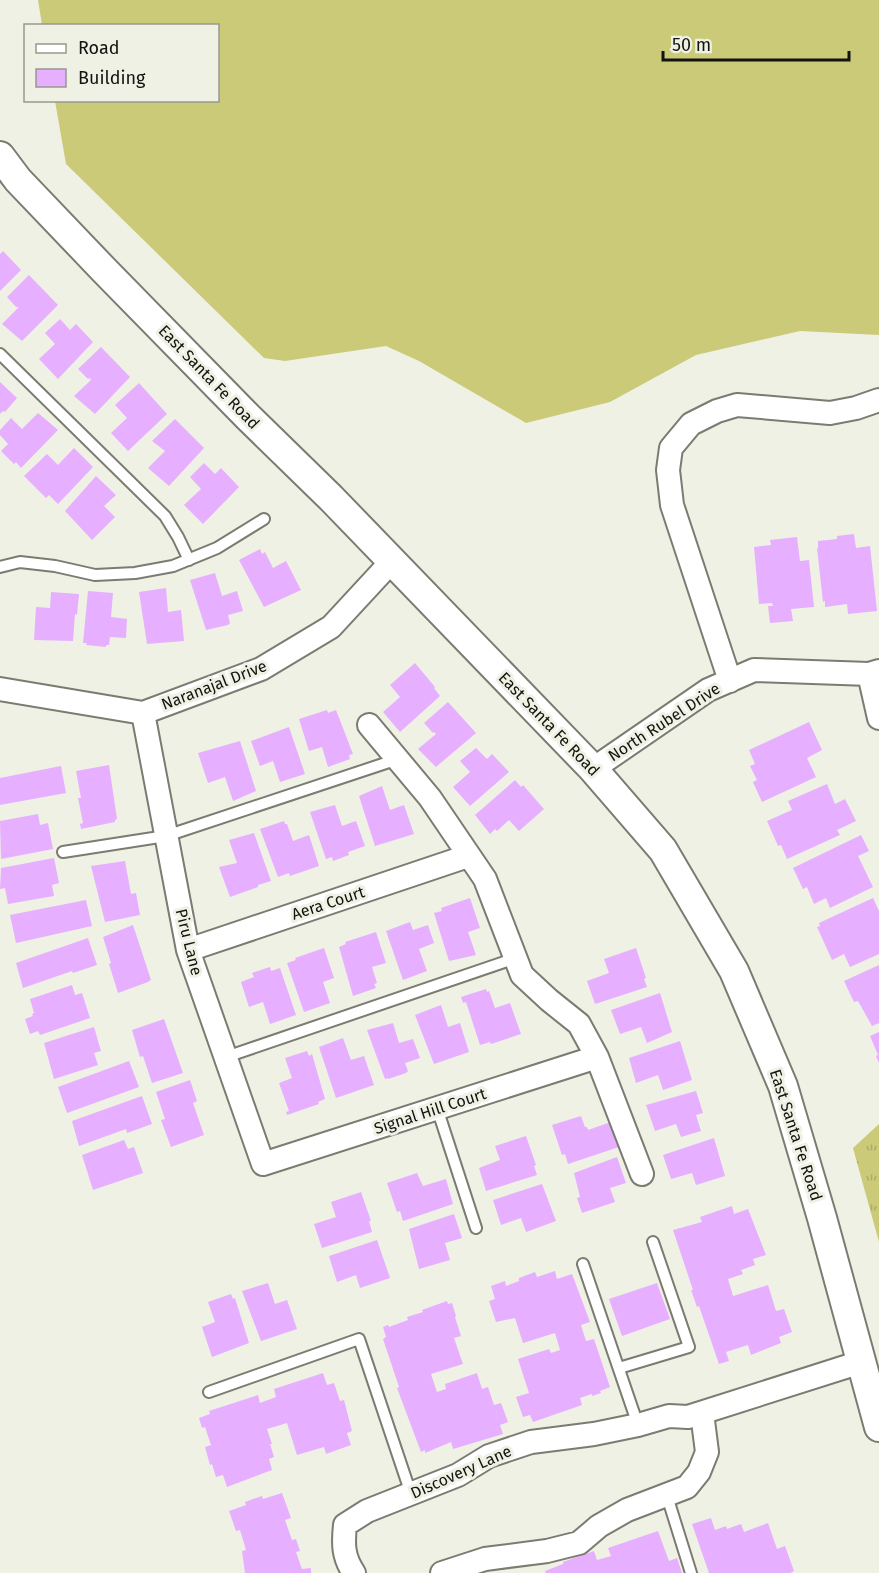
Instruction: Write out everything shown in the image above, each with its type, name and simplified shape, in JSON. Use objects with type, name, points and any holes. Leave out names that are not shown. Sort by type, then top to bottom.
[{"type":"street","name":"East Santa Fe Road","points":[[0,156],[18,180],[104,270],[392,561],[593,769],[663,850],[734,971],[783,1086],[879,1427]]},
{"type":"street","points":[[730,681],[672,505],[668,470],[671,448],[691,424],[717,411],[737,405],[830,413],[856,408],[879,400]]},
{"type":"street","name":"Naranajal Drive","points":[[0,689],[143,713],[261,669],[331,627],[392,561]]},
{"type":"street","name":"North Rubel Drive","points":[[593,769],[708,690],[754,670],[874,673]]},
{"type":"street","points":[[874,673],[879,718]]},
{"type":"street","name":"Piru Lane","points":[[143,713],[188,950],[263,1164]]},
{"type":"street","points":[[369,724],[430,798],[485,879],[522,975],[579,1024],[597,1057],[642,1174]]},
{"type":"street","name":"Aera Court","points":[[188,950],[468,856]]},
{"type":"street","name":"Signal Hill Court","points":[[263,1164],[597,1057]]},
{"type":"street","name":"Discovery Lane","points":[[351,1571],[343,1546],[345,1525],[367,1511],[458,1475],[489,1456],[531,1442],[594,1434],[669,1416],[688,1417],[861,1362]]},
{"type":"street","points":[[442,1573],[484,1559],[547,1551],[579,1543],[599,1526],[627,1510],[687,1487],[699,1472],[707,1452],[702,1413]]},
{"type":"lane","points":[[0,354],[165,516],[189,560]]},
{"type":"lane","points":[[0,567],[20,562],[55,566],[95,575],[135,573],[173,566],[189,560],[217,548],[264,519]]},
{"type":"lane","points":[[63,852],[166,836],[398,759]]},
{"type":"lane","points":[[226,1057],[516,958]]},
{"type":"lane","points":[[437,1108],[476,1228]]},
{"type":"lane","points":[[619,1368],[689,1347],[653,1242]]},
{"type":"lane","points":[[583,1264],[638,1425]]},
{"type":"lane","points":[[209,1392],[359,1339],[411,1494]]},
{"type":"lane","points":[[667,1496],[691,1573]]},
{"type":"green space","points":[[38,0],[879,0],[879,335],[800,331],[696,355],[610,402],[526,423],[419,361],[386,346],[285,361],[264,358],[66,164],[55,102],[219,102],[219,24],[42,24]]},
{"type":"green space","points":[[879,1124],[879,1242],[853,1148]]},
{"type":"building","points":[[3,251],[21,270],[0,291],[0,254]]},
{"type":"building","points":[[29,275],[58,305],[22,341],[2,324],[19,307],[16,307],[7,297]]},
{"type":"building","points":[[60,319],[70,330],[76,324],[93,342],[58,379],[39,359],[55,344],[45,333]]},
{"type":"building","points":[[101,347],[130,377],[95,414],[74,396],[91,380],[78,369]]},
{"type":"building","points":[[0,382],[17,398],[5,412],[0,414]]},
{"type":"building","points":[[139,383],[167,414],[128,451],[111,433],[127,418],[115,405]]},
{"type":"building","points":[[38,413],[58,430],[21,468],[1,451],[8,444],[0,435],[0,430],[11,418],[22,429]]},
{"type":"building","points":[[175,419],[204,448],[169,486],[148,468],[165,451],[152,441]]},
{"type":"building","points":[[74,448],[93,467],[58,504],[49,495],[46,498],[24,476],[47,454],[58,465]]},
{"type":"building","points":[[204,463],[215,474],[221,468],[239,487],[203,524],[184,505],[201,489],[190,477]]},
{"type":"building","points":[[96,476],[116,495],[104,506],[115,517],[92,540],[65,511]]},
{"type":"building","points":[[854,534],[856,548],[870,546],[877,611],[848,614],[847,604],[825,607],[825,601],[823,602],[818,541]]},
{"type":"building","points":[[797,537],[800,561],[809,560],[814,607],[791,609],[793,621],[770,623],[768,606],[773,606],[772,603],[759,604],[754,547],[771,545],[770,540]]},
{"type":"building","points":[[260,549],[262,554],[265,552],[273,568],[286,561],[301,590],[264,607],[239,560]]},
{"type":"building","points":[[215,573],[222,596],[237,591],[243,611],[228,615],[230,623],[228,625],[206,630],[190,580]]},
{"type":"building","points":[[166,588],[168,612],[181,610],[184,641],[147,644],[139,592]]},
{"type":"building","points":[[88,591],[113,593],[111,617],[127,619],[126,638],[110,637],[109,645],[106,647],[83,643]]},
{"type":"building","points":[[51,592],[79,594],[73,641],[34,640],[36,607],[50,608]]},
{"type":"building","points":[[415,663],[440,696],[400,732],[383,712],[400,697],[390,685]]},
{"type":"building","points":[[448,702],[476,733],[436,767],[418,749],[436,734],[424,723]]},
{"type":"building","points":[[327,710],[328,713],[336,710],[353,754],[349,755],[350,759],[328,767],[322,747],[309,751],[299,719]]},
{"type":"building","points":[[809,722],[822,750],[807,758],[816,777],[762,802],[753,782],[757,780],[750,766],[755,764],[749,750]]},
{"type":"building","points":[[289,727],[305,774],[280,782],[273,761],[260,766],[251,741]]},
{"type":"building","points":[[240,741],[256,791],[233,801],[225,777],[208,783],[198,753]]},
{"type":"building","points":[[476,748],[487,759],[492,754],[509,772],[470,806],[453,787],[470,772],[460,761]]},
{"type":"building","points":[[109,765],[117,819],[115,822],[81,829],[80,824],[83,823],[78,798],[81,798],[76,771]]},
{"type":"building","points":[[61,766],[66,793],[0,805],[0,778]]},
{"type":"building","points":[[515,780],[521,787],[523,785],[544,809],[519,831],[509,820],[490,834],[475,815]]},
{"type":"building","points":[[827,784],[835,804],[845,799],[856,821],[837,830],[840,835],[787,859],[781,845],[778,846],[767,821],[792,810],[788,801]]},
{"type":"building","points":[[382,786],[390,810],[404,805],[414,834],[375,846],[359,796]]},
{"type":"building","points":[[335,805],[342,826],[356,821],[365,846],[333,861],[332,857],[326,859],[310,812]]},
{"type":"building","points":[[38,814],[40,825],[48,823],[53,849],[1,859],[0,821]]},
{"type":"building","points":[[284,821],[293,841],[309,835],[319,866],[290,876],[289,873],[278,877],[260,829]]},
{"type":"building","points":[[254,833],[271,881],[230,897],[219,867],[237,863],[229,840]]},
{"type":"building","points":[[861,835],[869,851],[858,856],[873,887],[830,908],[826,898],[814,904],[807,887],[803,889],[793,868]]},
{"type":"building","points":[[54,858],[59,883],[52,885],[54,896],[8,904],[5,888],[0,889],[1,868]]},
{"type":"building","points":[[125,861],[131,894],[136,893],[140,915],[105,922],[91,866]]},
{"type":"building","points":[[470,898],[480,928],[468,932],[476,955],[449,961],[434,913],[442,911],[441,908]]},
{"type":"building","points":[[873,898],[879,911],[879,954],[850,967],[844,954],[832,960],[817,927],[820,926],[819,923]]},
{"type":"building","points":[[86,900],[92,926],[16,943],[10,915]]},
{"type":"building","points":[[410,922],[413,930],[428,925],[434,943],[419,949],[427,971],[403,980],[386,931]]},
{"type":"building","points":[[133,925],[151,980],[118,993],[103,937]]},
{"type":"building","points":[[376,932],[386,963],[372,967],[377,983],[374,984],[376,988],[353,996],[339,947],[346,944],[345,942]]},
{"type":"building","points":[[88,938],[97,965],[23,988],[16,963]]},
{"type":"building","points":[[324,948],[334,978],[323,982],[330,1003],[304,1012],[287,963]]},
{"type":"building","points":[[636,948],[647,987],[595,1004],[587,981],[609,973],[604,959]]},
{"type":"building","points":[[879,965],[879,1023],[872,1026],[858,1001],[854,1002],[844,981]]},
{"type":"building","points":[[270,967],[271,971],[280,968],[296,1015],[270,1024],[263,1002],[249,1007],[241,982],[254,977],[252,973]]},
{"type":"building","points":[[72,985],[75,995],[82,993],[90,1018],[40,1035],[38,1031],[30,1034],[25,1019],[33,1016],[34,1013],[30,999]]},
{"type":"building","points":[[486,989],[487,992],[489,991],[495,1008],[510,1003],[521,1034],[491,1044],[490,1042],[480,1045],[466,1002],[463,1003],[461,997]]},
{"type":"building","points":[[660,993],[672,1032],[647,1043],[641,1027],[620,1034],[611,1010]]},
{"type":"building","points":[[441,1005],[448,1027],[460,1023],[469,1052],[434,1064],[415,1015]]},
{"type":"building","points":[[164,1019],[183,1073],[152,1083],[143,1056],[140,1057],[132,1030]]},
{"type":"building","points":[[393,1023],[399,1043],[413,1039],[420,1058],[405,1063],[408,1071],[406,1073],[385,1079],[367,1030]]},
{"type":"building","points":[[94,1027],[101,1051],[94,1053],[98,1065],[54,1079],[44,1043]]},
{"type":"building","points":[[879,1032],[879,1063],[870,1036]]},
{"type":"building","points":[[343,1038],[351,1060],[364,1056],[374,1085],[336,1098],[319,1047]]},
{"type":"building","points":[[680,1041],[692,1080],[663,1090],[658,1075],[636,1083],[629,1058]]},
{"type":"building","points":[[307,1051],[309,1056],[312,1054],[325,1099],[318,1102],[319,1104],[287,1115],[286,1112],[289,1111],[279,1083],[292,1078],[285,1058]]},
{"type":"building","points":[[129,1061],[139,1087],[67,1113],[58,1087]]},
{"type":"building","points":[[190,1080],[197,1101],[193,1103],[204,1135],[171,1147],[161,1120],[165,1119],[156,1092]]},
{"type":"building","points":[[696,1091],[703,1113],[696,1115],[701,1131],[681,1137],[676,1124],[655,1131],[646,1105]]},
{"type":"building","points":[[142,1096],[152,1124],[127,1133],[126,1129],[79,1146],[72,1121]]},
{"type":"building","points":[[581,1116],[588,1130],[611,1122],[619,1147],[568,1164],[565,1154],[562,1155],[552,1125]]},
{"type":"building","points":[[526,1136],[537,1175],[486,1191],[479,1168],[500,1160],[495,1146]]},
{"type":"building","points":[[714,1138],[725,1176],[696,1185],[692,1173],[671,1179],[663,1155]]},
{"type":"building","points":[[124,1140],[128,1149],[134,1147],[143,1173],[93,1190],[82,1155]]},
{"type":"building","points":[[617,1157],[626,1183],[610,1188],[615,1202],[582,1213],[577,1198],[580,1197],[574,1173]]},
{"type":"building","points":[[417,1173],[423,1186],[446,1179],[453,1204],[403,1221],[400,1211],[397,1212],[387,1183]]},
{"type":"building","points":[[542,1184],[556,1221],[526,1232],[521,1218],[501,1225],[493,1200]]},
{"type":"building","points":[[361,1192],[371,1221],[369,1221],[372,1232],[322,1248],[314,1224],[336,1217],[331,1202]]},
{"type":"building","points":[[732,1206],[734,1214],[748,1209],[766,1255],[753,1259],[755,1265],[741,1270],[743,1274],[728,1279],[733,1296],[768,1285],[776,1311],[784,1309],[792,1332],[779,1337],[781,1343],[751,1355],[748,1345],[726,1352],[729,1361],[719,1364],[699,1306],[697,1307],[691,1290],[693,1290],[673,1230],[702,1222],[700,1217]]},
{"type":"building","points":[[454,1214],[462,1238],[445,1243],[450,1260],[419,1269],[409,1229]]},
{"type":"building","points":[[377,1240],[390,1278],[360,1288],[356,1275],[337,1282],[329,1256]]},
{"type":"building","points":[[555,1271],[557,1279],[572,1274],[590,1322],[581,1325],[586,1341],[594,1339],[610,1387],[600,1391],[601,1393],[580,1398],[582,1405],[533,1422],[530,1415],[523,1417],[516,1397],[529,1393],[518,1359],[549,1349],[551,1353],[560,1350],[555,1333],[523,1343],[515,1318],[496,1322],[489,1301],[495,1299],[491,1286],[505,1281],[506,1286],[535,1272],[537,1277]]},
{"type":"building","points":[[268,1283],[275,1304],[287,1300],[297,1329],[261,1341],[242,1291]]},
{"type":"building","points":[[657,1283],[670,1319],[622,1336],[609,1299]]},
{"type":"building","points":[[231,1294],[233,1299],[235,1298],[249,1343],[212,1357],[202,1327],[215,1322],[208,1302]]},
{"type":"building","points":[[447,1301],[448,1304],[452,1303],[456,1316],[461,1336],[454,1338],[463,1364],[431,1374],[437,1392],[446,1389],[445,1384],[477,1373],[482,1389],[488,1387],[494,1405],[501,1403],[508,1422],[500,1425],[503,1434],[453,1449],[451,1442],[425,1453],[425,1450],[421,1452],[397,1388],[399,1387],[383,1339],[386,1337],[383,1327],[408,1320],[407,1317]]},
{"type":"building","points":[[323,1373],[327,1385],[334,1383],[340,1401],[344,1400],[352,1431],[347,1433],[351,1445],[326,1454],[324,1447],[297,1455],[287,1423],[267,1429],[274,1457],[269,1459],[272,1470],[227,1487],[223,1475],[216,1477],[205,1447],[211,1445],[205,1427],[202,1428],[199,1418],[210,1414],[209,1411],[258,1395],[260,1403],[276,1397],[274,1389]]},
{"type":"building","points":[[282,1493],[291,1518],[285,1520],[292,1540],[296,1539],[300,1551],[296,1552],[302,1569],[311,1568],[311,1573],[245,1573],[242,1551],[246,1550],[240,1530],[236,1531],[229,1511],[262,1496],[263,1499]]},
{"type":"building","points":[[711,1518],[715,1530],[741,1524],[744,1532],[768,1523],[777,1549],[785,1546],[794,1571],[790,1573],[709,1573],[692,1524]]},
{"type":"building","points":[[658,1531],[669,1561],[677,1558],[682,1573],[546,1573],[545,1571],[594,1551],[597,1560],[611,1556],[608,1548]]}]
